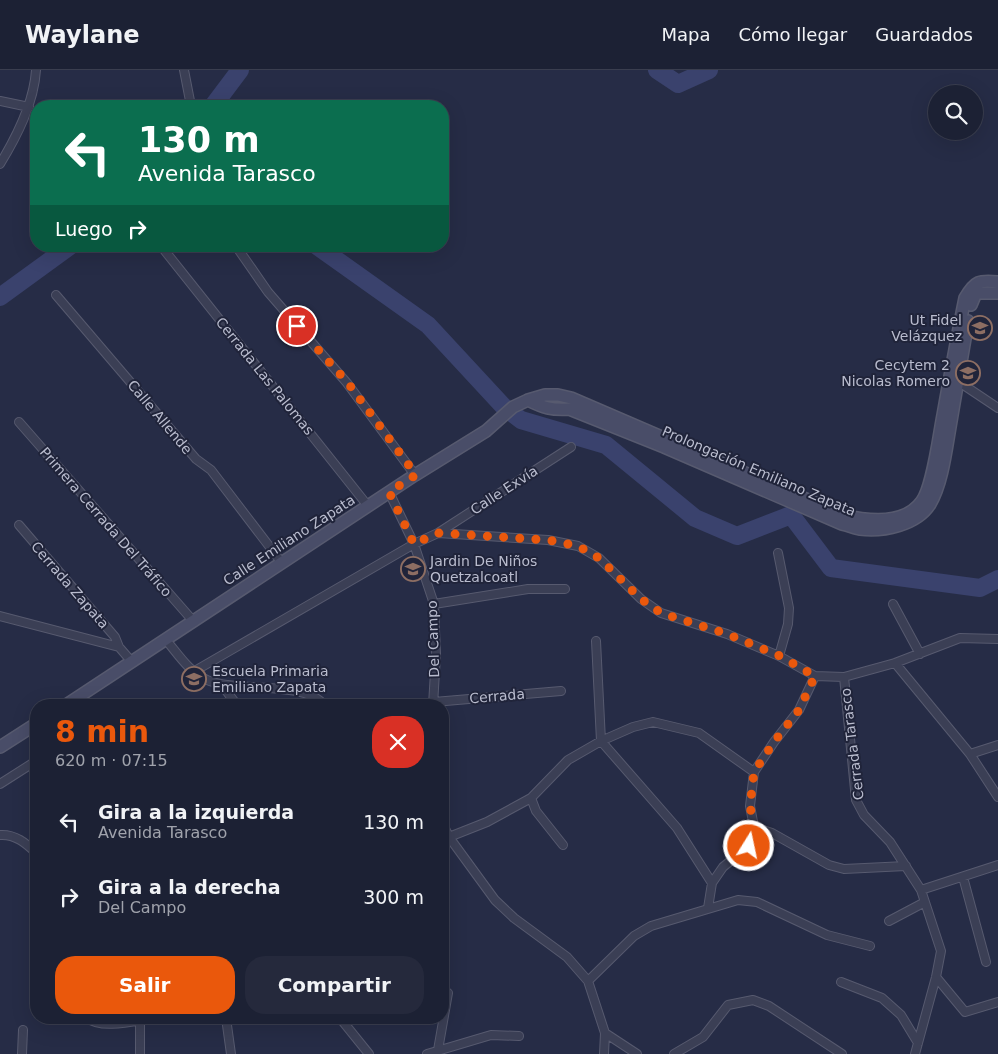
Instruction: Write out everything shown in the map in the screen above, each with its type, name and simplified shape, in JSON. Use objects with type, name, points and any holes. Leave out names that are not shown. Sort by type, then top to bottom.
[{"type":"main road","points":[[998,282],[979,282],[974,290],[998,293]]},
{"type":"main road","name":"Prolongación Emiliano Zapata","points":[[570,403],[664,447],[842,524],[861,529],[902,525],[917,516],[929,505],[937,486],[944,460],[954,379],[974,290]]},
{"type":"main road","name":"Calle Emiliano Zapata","points":[[75,699],[389,492],[486,431],[513,407],[528,400],[544,408],[556,410],[570,403]]},
{"type":"main road","points":[[0,747],[30,728]]},
{"type":"street","points":[[31,100],[36,70]]},
{"type":"street","points":[[184,70],[190,100]]},
{"type":"street","points":[[0,101],[29,107]]},
{"type":"street","points":[[0,164],[30,104]]},
{"type":"street","name":"Cerrada Las Palomas","points":[[165,252],[368,506]]},
{"type":"street","points":[[240,252],[268,292],[348,383],[416,475]]},
{"type":"street","name":"Calle Allende","points":[[56,295],[196,459],[211,470],[282,563]]},
{"type":"street","points":[[954,379],[998,408]]},
{"type":"street","name":"Primera Cerrada Del Tráfico","points":[[19,422],[194,622]]},
{"type":"street","name":"Calle Exvía","points":[[193,672],[414,544],[438,533],[571,447]]},
{"type":"street","name":"Del Campo","points":[[389,492],[414,544],[434,604],[436,655],[433,699]]},
{"type":"street","name":"Cerrada Zapata","points":[[19,525],[115,637],[119,647],[132,662]]},
{"type":"street","points":[[438,533],[548,540],[578,546],[599,558],[641,599],[661,613],[727,634],[780,656],[815,676],[844,677],[895,663],[960,638],[998,639]]},
{"type":"street","points":[[778,554],[789,608],[788,624],[780,656]]},
{"type":"street","points":[[434,604],[528,589],[565,589]]},
{"type":"street","points":[[893,604],[920,654]]},
{"type":"street","points":[[0,616],[119,647]]},
{"type":"street","points":[[166,640],[193,672],[207,680],[221,684],[305,692],[319,699]]},
{"type":"street","points":[[596,640],[601,741],[677,828],[712,883]]},
{"type":"street","points":[[895,663],[970,754],[998,797]]},
{"type":"street","points":[[708,908],[712,883],[723,867],[749,846],[754,827],[750,806],[754,772],[799,710],[815,676]]},
{"type":"street","name":"Cerrada Tarasco","points":[[844,677],[856,800],[864,815],[890,842],[922,890],[941,951],[936,977],[915,1054]]},
{"type":"street","points":[[221,684],[232,699]]},
{"type":"street","name":"Cerrada","points":[[449,702],[561,691]]},
{"type":"street","points":[[604,1054],[604,1033],[588,981],[567,957],[514,918],[495,900],[449,837],[487,822],[531,798],[568,760],[601,741],[633,727],[654,722],[699,733],[754,772]]},
{"type":"street","points":[[970,754],[998,745]]},
{"type":"street","points":[[0,784],[30,765]]},
{"type":"street","points":[[531,798],[536,811],[563,845]]},
{"type":"street","points":[[754,827],[772,833],[829,865],[836,867],[844,869],[906,866]]},
{"type":"street","points":[[0,835],[5,834],[24,842],[30,848]]},
{"type":"street","points":[[922,890],[998,865]]},
{"type":"street","points":[[963,877],[986,962]]},
{"type":"street","points":[[588,981],[634,936],[651,926],[738,900],[757,902],[827,936],[870,946]]},
{"type":"street","points":[[889,922],[925,902]]},
{"type":"street","points":[[936,977],[965,1012],[998,1002]]},
{"type":"street","points":[[841,982],[882,998],[901,1015],[918,1043]]},
{"type":"street","points":[[674,1054],[703,1037],[728,1005],[753,1000],[769,1006],[842,1054]]},
{"type":"street","points":[[140,1024],[140,1054]]},
{"type":"street","points":[[227,1024],[231,1054]]},
{"type":"street","points":[[345,1024],[369,1054]]},
{"type":"street","points":[[438,1050],[443,1024]]},
{"type":"street","points":[[22,1054],[24,1030]]},
{"type":"street","points":[[604,1033],[637,1054]]},
{"type":"street","points":[[427,1054],[491,1035],[519,1036]]},
{"type":"waterway","points":[[218,100],[240,70]]},
{"type":"waterway","points":[[657,70],[678,84],[709,70]]},
{"type":"waterway","points":[[0,297],[62,252]]},
{"type":"waterway","points":[[325,252],[428,325],[503,406],[521,420],[606,445],[695,518],[737,536],[791,515],[831,568],[980,588],[998,579]]},
{"type":"place","name":"Ut Fidel Velázquez","points":[[980,328]]},
{"type":"place","name":"Cecytem 2 Nicolas Romero","points":[[968,373]]},
{"type":"place","name":"Jardin De Niños Quetzalcoatl","points":[[413,569]]},
{"type":"place","name":"Escuela Primaria Emiliano Zapata","points":[[194,679]]},
{"type":"route","points":[[297,326],[348,383],[416,475],[389,492],[414,544],[438,533],[548,540],[578,546],[599,558],[641,599],[661,613],[727,634],[780,656],[815,676],[799,710],[754,772],[750,806],[754,827],[749,846]]}]
